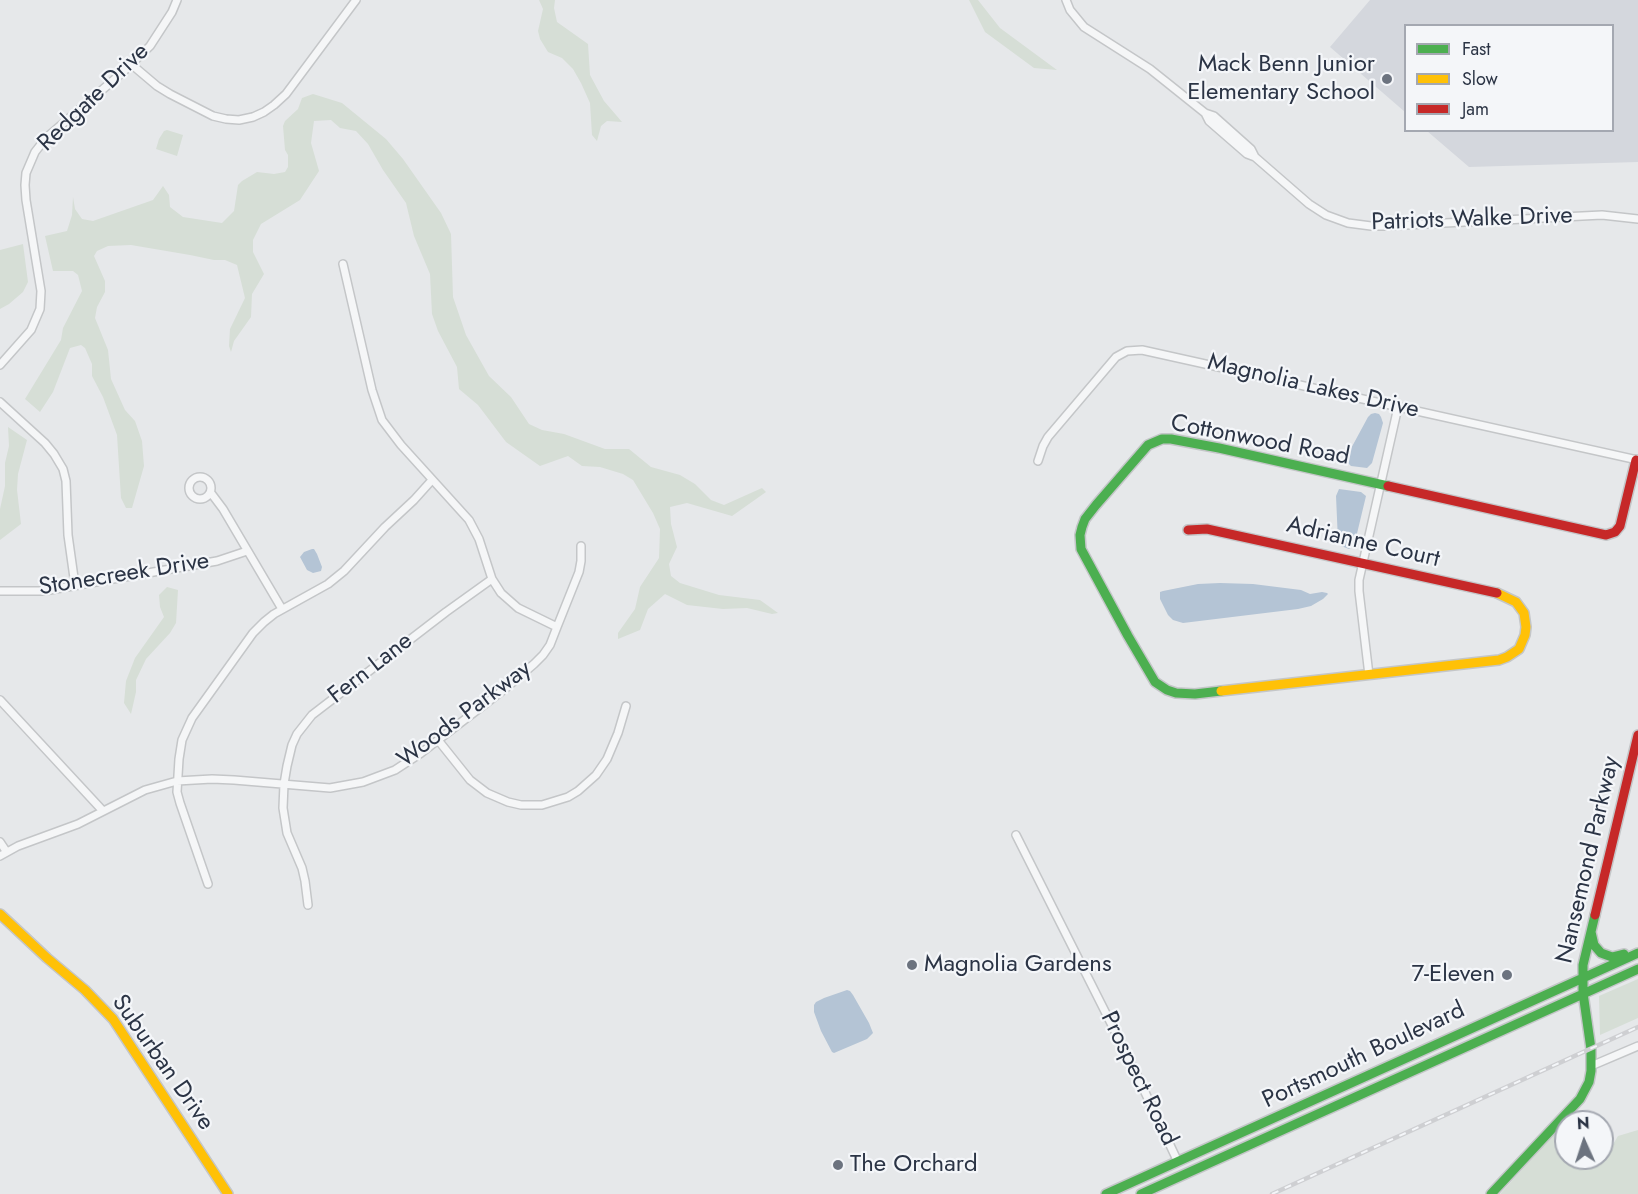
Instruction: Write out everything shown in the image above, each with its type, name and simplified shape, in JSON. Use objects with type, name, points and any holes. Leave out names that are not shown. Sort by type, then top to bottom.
[{"type":"main road","name":"Cottonwood Road","points":[[1522,611],[1526,621],[1525,635],[1518,649],[1499,660],[1185,694],[1167,690],[1155,682],[1081,549],[1080,535],[1085,519],[1133,460],[1148,445],[1162,439],[1171,438],[1200,444],[1606,535],[1615,532],[1620,526],[1637,460]]},
{"type":"main road","name":"Adrianne Court","points":[[1188,530],[1207,529],[1501,595],[1512,599],[1522,611]]},
{"type":"main road","name":"Nansemond Parkway","points":[[1592,1066],[1582,965],[1638,735]]},
{"type":"main road","name":"Suburban Drive","points":[[0,914],[91,996],[113,1019],[228,1194]]},
{"type":"main road","points":[[1591,932],[1597,950],[1606,956],[1617,956],[1638,947]]},
{"type":"main road","name":"Portsmouth Boulevard","points":[[1106,1194],[1638,953]]},
{"type":"main road","name":"Portsmouth Boulevard","points":[[1141,1194],[1638,969]]},
{"type":"main road","points":[[1491,1194],[1580,1099],[1589,1082],[1592,1066]]},
{"type":"street","name":"Redgate Drive","points":[[0,365],[32,330],[40,309],[41,291],[26,200],[26,173],[30,162],[46,138],[131,64],[155,39],[177,0]]},
{"type":"street","points":[[131,64],[170,94],[213,116],[239,120],[253,117],[264,112],[286,94],[356,0]]},
{"type":"street","name":"Patriots Walke Drive","points":[[1066,0],[1070,10],[1084,27],[1150,69],[1205,113],[1214,116],[1251,149],[1255,157],[1317,209],[1336,220],[1360,225],[1386,226],[1589,215],[1638,219]]},
{"type":"street","points":[[343,264],[377,409],[387,428],[466,516],[475,529],[492,579],[501,592],[518,608],[557,627]]},
{"type":"street","name":"Magnolia Lakes Drive","points":[[1038,461],[1048,437],[1096,379],[1116,357],[1132,350],[1149,351],[1637,460]]},
{"type":"street","points":[[0,402],[45,443],[63,469],[66,481],[68,535],[75,585]]},
{"type":"street","points":[[1369,675],[1359,591],[1363,563],[1398,406]]},
{"type":"street","points":[[208,884],[180,803],[177,781],[182,740],[192,718],[253,633],[264,622],[282,609],[315,592],[344,571],[432,480]]},
{"type":"street","points":[[211,493],[223,509],[282,609]]},
{"type":"street","name":"Woods Parkway","points":[[3,854],[18,846],[78,824],[145,790],[177,781],[212,779],[330,788],[363,783],[407,763],[534,664],[550,645],[579,572],[581,546]]},
{"type":"street","name":"Stonecreek Drive","points":[[0,591],[44,591],[217,561],[247,550]]},
{"type":"street","name":"Fern Lane","points":[[308,905],[302,868],[285,825],[284,784],[292,745],[312,715],[492,579]]},
{"type":"street","points":[[0,700],[103,811]]},
{"type":"street","points":[[438,740],[470,780],[487,794],[508,802],[531,806],[542,805],[568,797],[596,775],[607,759],[626,706]]},
{"type":"street","name":"Prospect Road","points":[[1016,835],[1134,1069],[1180,1176]]},
{"type":"street","points":[[0,842],[3,854]]},
{"type":"street","points":[[1592,1066],[1638,1046]]},
{"type":"street","points":[[1332,1092],[1338,1105]]},
{"type":"shaded area","points":[[539,0],[555,0],[557,22],[588,44],[590,75],[604,101],[622,122],[607,121],[601,126],[597,141],[592,135],[590,103],[581,83],[573,69],[562,58],[548,52],[540,39],[538,31],[543,9]]},
{"type":"shaded area","points":[[969,0],[978,0],[1000,28],[1057,70],[1034,68],[985,32]]},
{"type":"shaded area","name":"Mack Benn Junior Elementary School","points":[[1370,0],[1638,0],[1638,162],[1469,167],[1428,132],[1614,132],[1614,24],[1404,24],[1404,111],[1330,47]]},
{"type":"shaded area","points":[[313,94],[342,103],[386,139],[441,213],[451,234],[453,297],[466,335],[489,376],[511,397],[529,424],[605,449],[629,449],[651,467],[680,475],[695,484],[711,500],[724,505],[762,488],[766,492],[732,516],[687,503],[670,507],[671,524],[677,547],[669,564],[671,576],[680,583],[719,595],[760,600],[778,613],[772,614],[747,608],[723,609],[687,605],[665,594],[648,609],[640,630],[618,639],[618,633],[635,609],[640,587],[659,558],[660,529],[653,513],[633,480],[623,474],[600,467],[582,466],[568,456],[540,466],[506,442],[478,405],[459,389],[457,367],[438,331],[432,314],[430,274],[414,236],[406,203],[368,144],[356,131],[340,128],[331,120],[314,121],[311,143],[319,171],[300,200],[261,224],[253,240],[253,252],[264,274],[252,294],[251,317],[234,341],[231,352],[230,329],[245,298],[237,265],[225,260],[131,245],[108,246],[97,251],[94,256],[105,281],[105,292],[97,307],[95,318],[108,350],[111,379],[125,410],[135,421],[142,441],[144,466],[132,508],[126,508],[121,498],[117,435],[103,397],[92,376],[92,364],[85,348],[81,345],[70,348],[53,392],[40,412],[25,399],[61,340],[63,328],[82,291],[78,275],[73,271],[53,271],[45,236],[67,231],[72,215],[73,197],[75,209],[82,219],[93,221],[153,200],[163,186],[169,195],[170,207],[183,217],[222,223],[234,211],[238,185],[242,181],[257,172],[274,174],[285,172],[288,167],[288,155],[285,150],[283,126],[285,121],[298,109],[302,98]]},
{"type":"shaded area","points":[[167,130],[183,135],[177,156],[156,149],[159,139]]},
{"type":"shaded area","points":[[23,244],[28,282],[23,292],[0,309],[0,250]]},
{"type":"shaded area","points":[[8,427],[27,440],[18,474],[17,490],[21,524],[0,540],[0,509],[9,446]]},
{"type":"shaded area","points":[[167,587],[178,590],[176,623],[146,659],[136,680],[131,714],[124,703],[126,681],[135,658],[164,617],[159,595]]},
{"type":"shaded area","points":[[1638,979],[1638,1018],[1600,1035],[1599,996]]},
{"type":"shaded area","points":[[1638,1130],[1638,1194],[1500,1194],[1554,1134],[1554,1170],[1614,1170],[1614,1143],[1618,1136]]},
{"type":"water","points":[[1375,413],[1379,414],[1383,423],[1372,463],[1367,468],[1351,466],[1346,461],[1348,454],[1368,417]]},
{"type":"water","points":[[1339,489],[1361,492],[1366,496],[1354,546],[1349,549],[1341,546],[1338,541],[1336,496]]},
{"type":"water","points":[[312,549],[317,554],[322,567],[321,571],[313,573],[307,570],[300,557],[304,552]]},
{"type":"water","points":[[1198,584],[1253,584],[1301,590],[1310,594],[1322,592],[1328,594],[1311,606],[1298,609],[1183,623],[1173,620],[1168,615],[1160,599],[1160,592],[1163,591]]},
{"type":"water","points":[[847,990],[853,995],[873,1033],[867,1039],[834,1053],[821,1031],[814,1012],[814,1005],[824,998]]},
{"type":"railway","points":[[1272,1194],[1638,1027]]},
{"type":"traffic: fast","points":[[1221,691],[1195,694],[1176,693],[1155,682],[1081,549],[1082,527],[1096,505],[1148,445],[1162,439],[1219,448],[1388,486]]},
{"type":"traffic: fast","points":[[1491,1194],[1580,1099],[1589,1082],[1591,1049],[1583,993],[1583,965],[1595,915]]},
{"type":"traffic: fast","points":[[1591,932],[1594,945],[1601,953],[1612,957],[1624,954]]},
{"type":"traffic: fast","points":[[1106,1194],[1638,953]]},
{"type":"traffic: fast","points":[[1141,1194],[1638,969]]},
{"type":"traffic: slow","points":[[1221,691],[1499,660],[1519,649],[1526,627],[1524,613],[1516,602],[1497,593]]},
{"type":"traffic: slow","points":[[0,914],[85,990],[113,1019],[228,1194]]},
{"type":"traffic: jam","points":[[1388,486],[1606,535],[1615,532],[1620,526],[1636,460]]},
{"type":"traffic: jam","points":[[1188,530],[1207,529],[1497,593]]},
{"type":"traffic: jam","points":[[1595,915],[1638,735]]},
{"type":"place","name":"Mack Benn Junior Elementary School","points":[[1387,79]]},
{"type":"place","name":"Magnolia Gardens","points":[[912,965]]},
{"type":"place","name":"7-Eleven","points":[[1507,975]]},
{"type":"place","name":"The Orchard","points":[[838,1165]]}]
